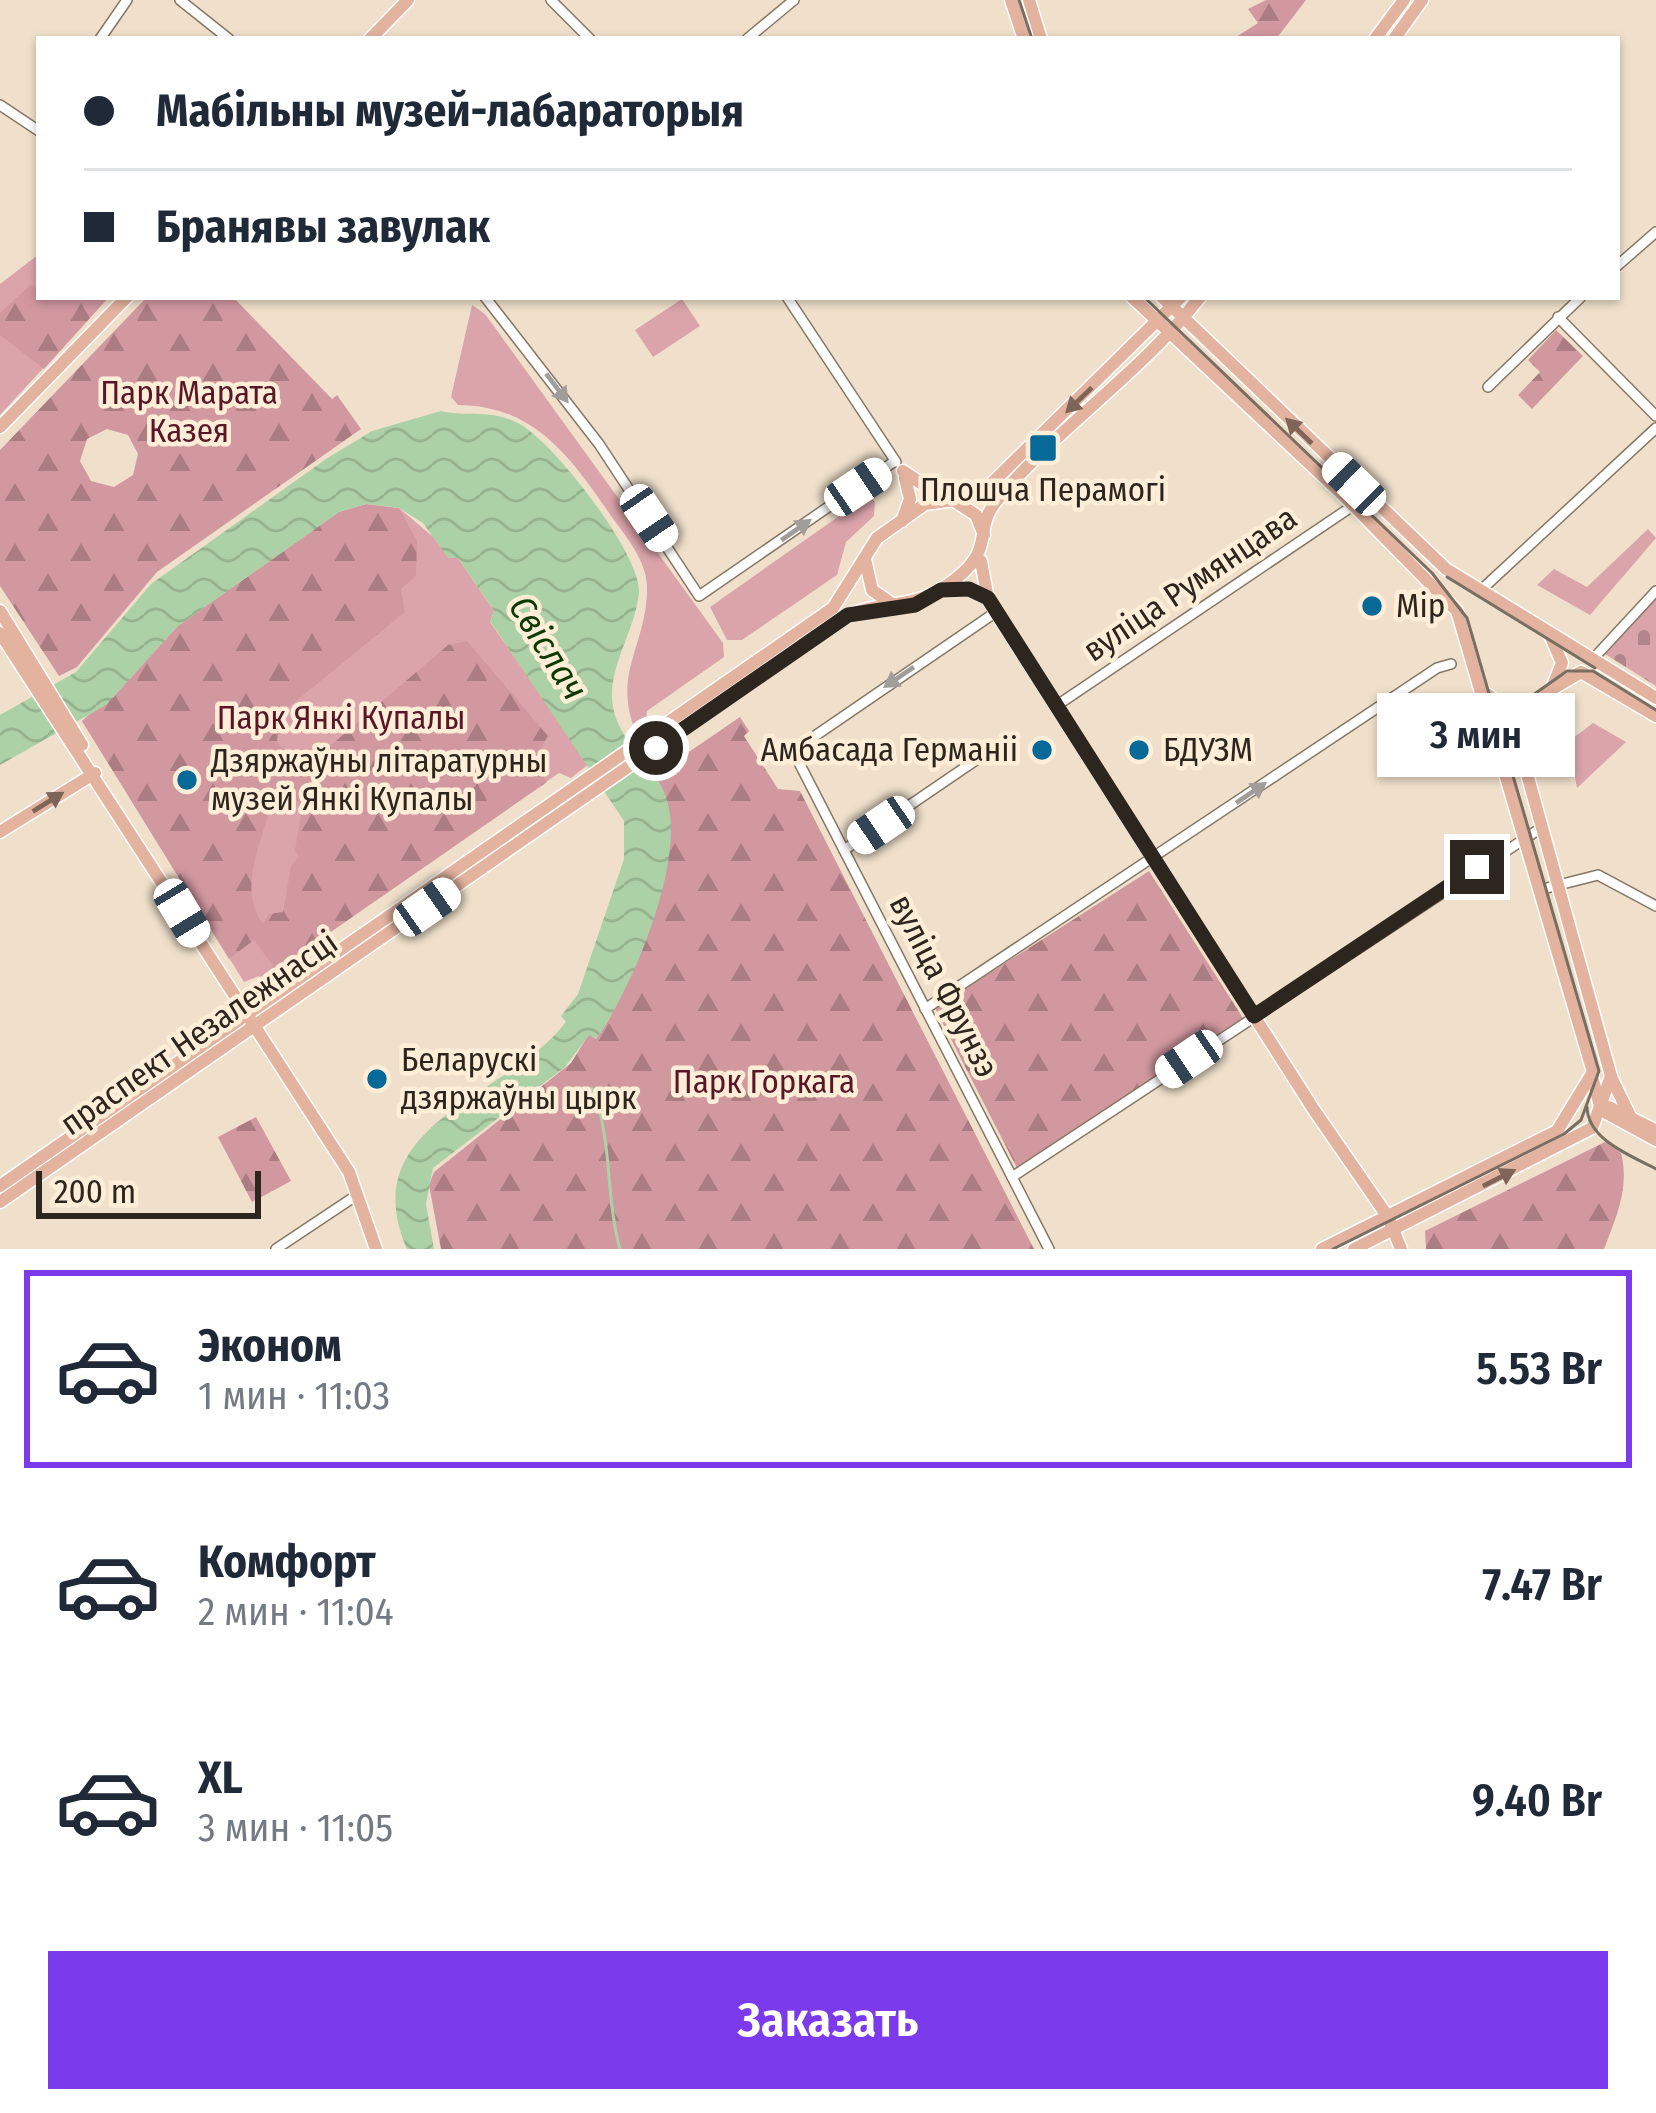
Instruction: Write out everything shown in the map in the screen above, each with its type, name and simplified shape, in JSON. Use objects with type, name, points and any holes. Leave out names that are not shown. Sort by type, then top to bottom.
[{"type":"main road","points":[[373,36],[408,0]]},
{"type":"main road","points":[[1011,0],[1023,36]]},
{"type":"main road","points":[[1029,0],[1040,36]]},
{"type":"main road","points":[[1377,36],[1404,0]]},
{"type":"main road","points":[[1396,36],[1422,0]]},
{"type":"main road","points":[[0,428],[124,300]]},
{"type":"main road","points":[[1135,300],[1446,596],[1464,625],[1462,662],[1480,689],[1611,1076],[1630,1121],[1656,1140]]},
{"type":"main road","points":[[1175,304],[1373,503],[1446,569],[1656,698]]},
{"type":"main road","name":"праспект Незалежнасці","points":[[0,1202],[652,742],[848,615],[915,605],[941,590],[983,548],[997,500],[1165,328],[1175,304]]},
{"type":"main road","name":"праспект Незалежнасці","points":[[652,742],[832,608],[877,538],[926,504],[990,484],[1165,328]]},
{"type":"main road","points":[[899,466],[919,487],[976,515],[983,548],[980,575],[996,612],[1391,1224],[1401,1249]]},
{"type":"main road","points":[[899,466],[910,499],[902,521]]},
{"type":"main road","points":[[867,554],[869,585],[881,599],[899,606]]},
{"type":"main road","points":[[941,590],[969,589],[988,598]]},
{"type":"main road","points":[[0,611],[250,1024],[349,1172],[376,1249]]},
{"type":"main road","points":[[0,633],[45,689]]},
{"type":"main road","points":[[1549,633],[1561,654],[1552,689]]},
{"type":"main road","points":[[1601,1107],[1550,889],[1541,829],[1514,728],[1552,689],[1581,672],[1656,716]]},
{"type":"main road","points":[[1480,689],[1507,706],[1536,704]]},
{"type":"main road","points":[[0,832],[95,773]]},
{"type":"main road","name":"праспект Незалежнасці","points":[[0,1186],[250,1024]]},
{"type":"main road","points":[[1564,1125],[1593,1074]]},
{"type":"main road","points":[[1584,1135],[1601,1107],[1611,1076]]},
{"type":"main road","points":[[1601,1107],[1656,1131]]},
{"type":"main road","points":[[1354,1249],[1601,1107]]},
{"type":"main road","points":[[1322,1249],[1391,1224],[1584,1135],[1630,1121]]},
{"type":"street","points":[[102,36],[127,0]]},
{"type":"street","points":[[180,0],[225,36]]},
{"type":"street","points":[[551,0],[587,36]]},
{"type":"street","points":[[751,36],[794,0]]},
{"type":"street","points":[[0,105],[36,127]]},
{"type":"street","points":[[1620,263],[1656,232]]},
{"type":"street","points":[[487,300],[599,443],[699,596],[899,466],[789,300]]},
{"type":"street","points":[[1488,387],[1578,300]]},
{"type":"street","points":[[1558,317],[1656,416]]},
{"type":"street","points":[[1480,591],[1656,428]]},
{"type":"street","points":[[1354,506],[1373,503]]},
{"type":"street","name":"вуліца Румянцава","points":[[1056,706],[1354,506]]},
{"type":"street","points":[[1593,659],[1656,591]]},
{"type":"street","name":"вуліца Фрунзэ","points":[[996,612],[794,748],[1049,1249]]},
{"type":"street","points":[[925,1009],[1437,668],[1462,662]]},
{"type":"street","points":[[844,850],[998,745]]},
{"type":"street","points":[[1012,1177],[1541,829]]},
{"type":"street","points":[[1550,889],[1598,875],[1656,906]]},
{"type":"street","points":[[276,1249],[357,1195]]},
{"type":"green space","points":[[1266,0],[1306,0],[1278,36],[1238,36],[1258,23],[1248,9]]},
{"type":"green space","points":[[36,256],[36,300],[106,300],[0,415],[0,284]]},
{"type":"green space","points":[[30,285],[36,286],[36,300],[106,300],[44,369],[0,335],[0,313]]},
{"type":"green space","name":"Парк Марата Казея","points":[[144,300],[236,300],[332,399],[337,395],[361,429],[157,572],[77,667],[59,676],[0,586],[0,450]],"holes":[[[107,429],[128,435],[138,454],[133,475],[114,487],[91,481],[80,461],[87,439]]]},
{"type":"green space","points":[[680,300],[700,326],[653,357],[635,330]]},
{"type":"green space","points":[[472,305],[485,314],[723,643],[724,657],[647,711],[646,722],[635,730],[627,691],[646,606],[643,568],[599,498],[550,440],[510,415],[458,405],[451,397]]},
{"type":"green space","points":[[1556,330],[1583,356],[1532,409],[1518,395],[1540,372],[1528,360]]},
{"type":"green space","points":[[869,495],[875,502],[874,516],[846,542],[837,575],[742,640],[727,640],[710,607]]},
{"type":"green space","name":"Парк Янкі Купалы","points":[[366,504],[399,508],[417,541],[416,576],[401,589],[405,612],[279,715],[277,742],[290,755],[323,752],[448,645],[467,641],[548,736],[538,759],[547,782],[276,970],[254,940],[229,959],[82,721],[114,697],[178,626],[339,512]],"holes":[[[273,795],[303,803],[295,850],[299,857],[291,866],[283,912],[269,914],[263,924],[255,909],[252,878]]]},
{"type":"green space","name":"Парк Янкі Купалы","points":[[399,508],[458,558],[494,611],[490,622],[589,764],[571,778],[559,773],[272,972],[274,977],[263,975],[264,984],[259,976],[244,982],[82,721],[178,626],[339,512]]},
{"type":"green space","points":[[1648,529],[1656,538],[1590,615],[1537,585],[1554,569],[1587,587]]},
{"type":"green space","points":[[1656,599],[1656,686],[1605,654]]},
{"type":"green space","name":"Парк Горкага","points":[[740,717],[749,731],[744,736],[778,789],[800,791],[1034,1249],[441,1249],[429,1185],[434,1172],[571,1063],[589,1034],[596,1039],[622,993],[657,899],[668,854],[667,810],[648,765],[662,755],[680,758]]},
{"type":"green space","points":[[1593,723],[1626,742],[1577,788],[1568,742]]},
{"type":"green space","points":[[1149,871],[1243,1018],[1019,1172],[935,1008]]},
{"type":"green space","points":[[256,1117],[291,1181],[252,1202],[218,1137]]},
{"type":"green space","points":[[1605,1142],[1621,1153],[1624,1178],[1604,1249],[1426,1249],[1425,1231]]},
{"type":"water","name":"Свіслач","points":[[441,411],[498,416],[533,434],[572,474],[626,552],[639,592],[617,664],[613,707],[622,730],[664,792],[670,849],[654,919],[640,955],[596,1039],[589,1035],[565,1067],[433,1168],[426,1204],[434,1249],[407,1249],[396,1206],[400,1171],[418,1142],[444,1117],[540,1048],[566,1022],[561,1016],[578,994],[624,859],[624,821],[490,621],[494,611],[458,558],[448,558],[423,523],[399,508],[366,504],[339,512],[178,626],[106,705],[0,765],[0,715],[76,672],[151,584],[326,459],[372,431]]},
{"type":"waterway","points":[[592,1088],[603,1127],[620,1249]]},
{"type":"tram line","points":[[1019,0],[1031,36]]},
{"type":"tram line","points":[[1147,300],[1432,573],[1467,618],[1599,1071],[1581,1120],[1564,1134],[1333,1249]]},
{"type":"tram line","points":[[1447,577],[1595,668]]},
{"type":"tram line","points":[[1508,740],[1516,707],[1567,671],[1593,671],[1656,710]]},
{"type":"tram line","points":[[1587,1107],[1602,1137],[1656,1169]]},
{"type":"place","name":"Плошча Перамогі","points":[[1043,448]]},
{"type":"place","name":"Мір","points":[[1372,606]]},
{"type":"place","name":"Амбасада Германіі","points":[[1042,750]]},
{"type":"place","name":"БДУЗМ","points":[[1139,750]]},
{"type":"place","name":"Дзяржаўны літаратурны музей Янкі Купалы","points":[[187,780]]},
{"type":"place","name":"Беларускі дзяржаўны цырк","points":[[377,1079]]},
{"type":"route","points":[[656,748],[848,615],[915,605],[941,590],[969,589],[988,598],[1254,1016],[1477,867]]}]
